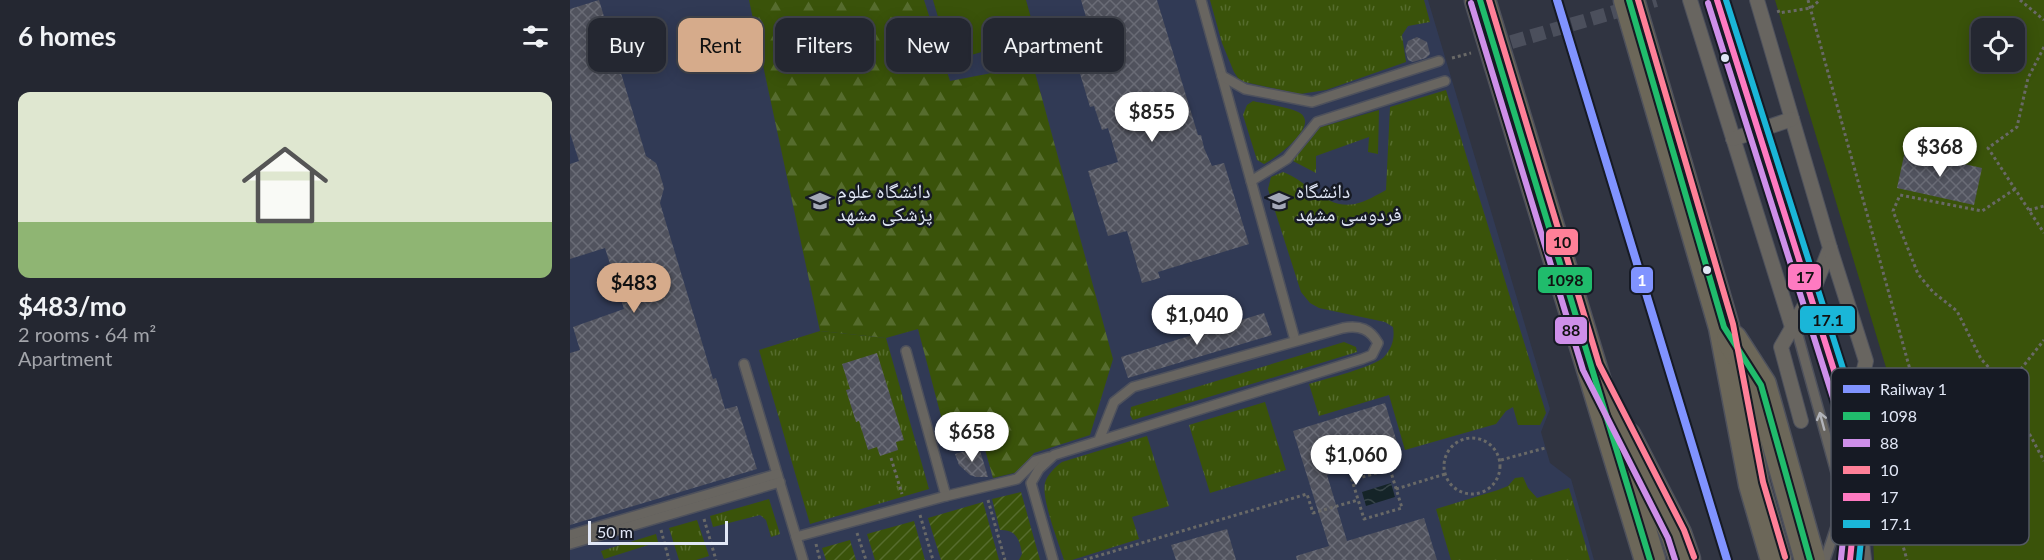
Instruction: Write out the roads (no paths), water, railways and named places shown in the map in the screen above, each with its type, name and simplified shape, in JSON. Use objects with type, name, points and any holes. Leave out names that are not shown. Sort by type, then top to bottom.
[{"type":"highway","points":[[1480,0],[1650,560]]},
{"type":"highway","points":[[1629,0],[1724,327],[1754,484],[1776,560]]},
{"type":"highway","points":[[1724,327],[1761,385],[1810,560]]},
{"type":"highway","points":[[1591,367],[1635,560]]},
{"type":"highway","points":[[1591,367],[1676,534],[1685,560]]},
{"type":"street","points":[[1690,0],[1792,327]]},
{"type":"street","points":[[1757,0],[1830,248],[1866,361],[1864,368]]},
{"type":"street","points":[[1733,139],[1792,119]]},
{"type":"street","points":[[1801,421],[1781,347],[1813,291],[1830,248]]},
{"type":"street","points":[[1862,545],[1864,560]]},
{"type":"lane","points":[[1201,0],[1295,340]]},
{"type":"lane","points":[[1696,0],[1802,346],[1831,454]]},
{"type":"lane","points":[[1717,0],[1833,368]]},
{"type":"lane","points":[[1222,76],[1245,89],[1312,102],[1439,62]]},
{"type":"lane","points":[[1251,181],[1287,159],[1317,122],[1445,81]]},
{"type":"lane","points":[[1312,102],[1317,122]]},
{"type":"lane","points":[[1017,478],[1035,461],[1362,359],[1372,355],[1378,343],[1372,333],[1364,328],[1353,326],[1295,340],[1133,387],[1114,402],[1099,440]]},
{"type":"lane","points":[[906,351],[946,496]]},
{"type":"lane","points":[[744,364],[803,560]]},
{"type":"lane","points":[[1031,483],[1039,469],[1054,455]]},
{"type":"lane","points":[[570,535],[778,478]]},
{"type":"lane","points":[[570,544],[778,478]]},
{"type":"lane","points":[[796,537],[1017,478],[1026,479],[1031,483],[1053,560]]},
{"type":"lane","points":[[1825,560],[1831,542]]},
{"type":"lane","points":[[1850,560],[1852,545]]},
{"type":"water","points":[[1391,483],[1395,497],[1366,506],[1362,492]]},
{"type":"tunnel","points":[[1491,48],[1656,0]]},
{"type":"rail line","name":"1","points":[[1557,0],[1727,560]]},
{"type":"place","name":"دانشگاه علوم پزشکی مشهد","points":[[820,201]]},
{"type":"place","name":"دانشگاه فردوسی مشهد","points":[[1279,201]]}]
